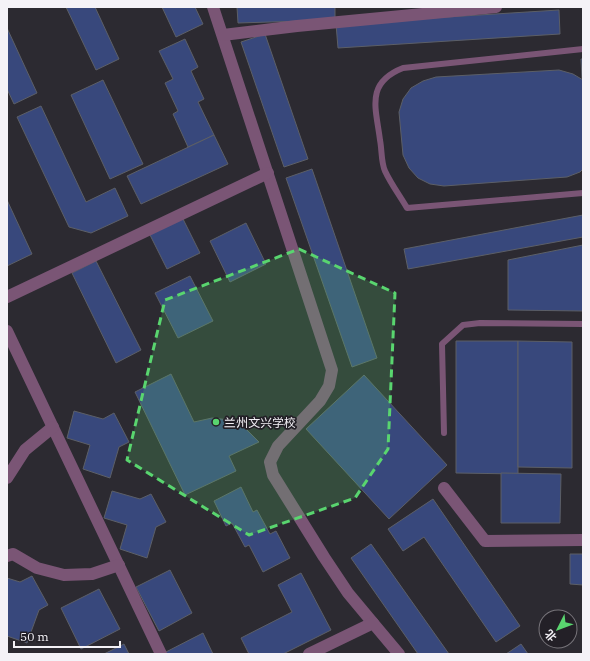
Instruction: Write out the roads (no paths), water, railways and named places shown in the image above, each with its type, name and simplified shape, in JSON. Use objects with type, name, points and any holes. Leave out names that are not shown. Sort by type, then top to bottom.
[{"type":"street","points":[[214,7],[332,370],[329,386],[320,401],[278,446],[270,462],[273,475],[348,593],[399,654]]},
{"type":"street","points":[[223,35],[304,25],[496,7]]},
{"type":"street","points":[[7,296],[268,173]]},
{"type":"street","points":[[7,331],[161,654]]},
{"type":"street","points":[[7,478],[24,450],[53,427]]},
{"type":"street","points":[[444,488],[485,541],[583,540]]},
{"type":"street","points":[[7,556],[13,554],[37,568],[64,575],[92,574],[119,566]]},
{"type":"street","points":[[309,654],[373,623]]},
{"type":"lane","points":[[583,49],[403,68],[392,72],[383,80],[377,90],[375,102],[384,169],[407,208],[583,193]]},
{"type":"lane","points":[[444,433],[442,344],[463,325],[480,323],[583,324]]},
{"type":"place","name":"兰州文兴学校","points":[[216,422]]}]
